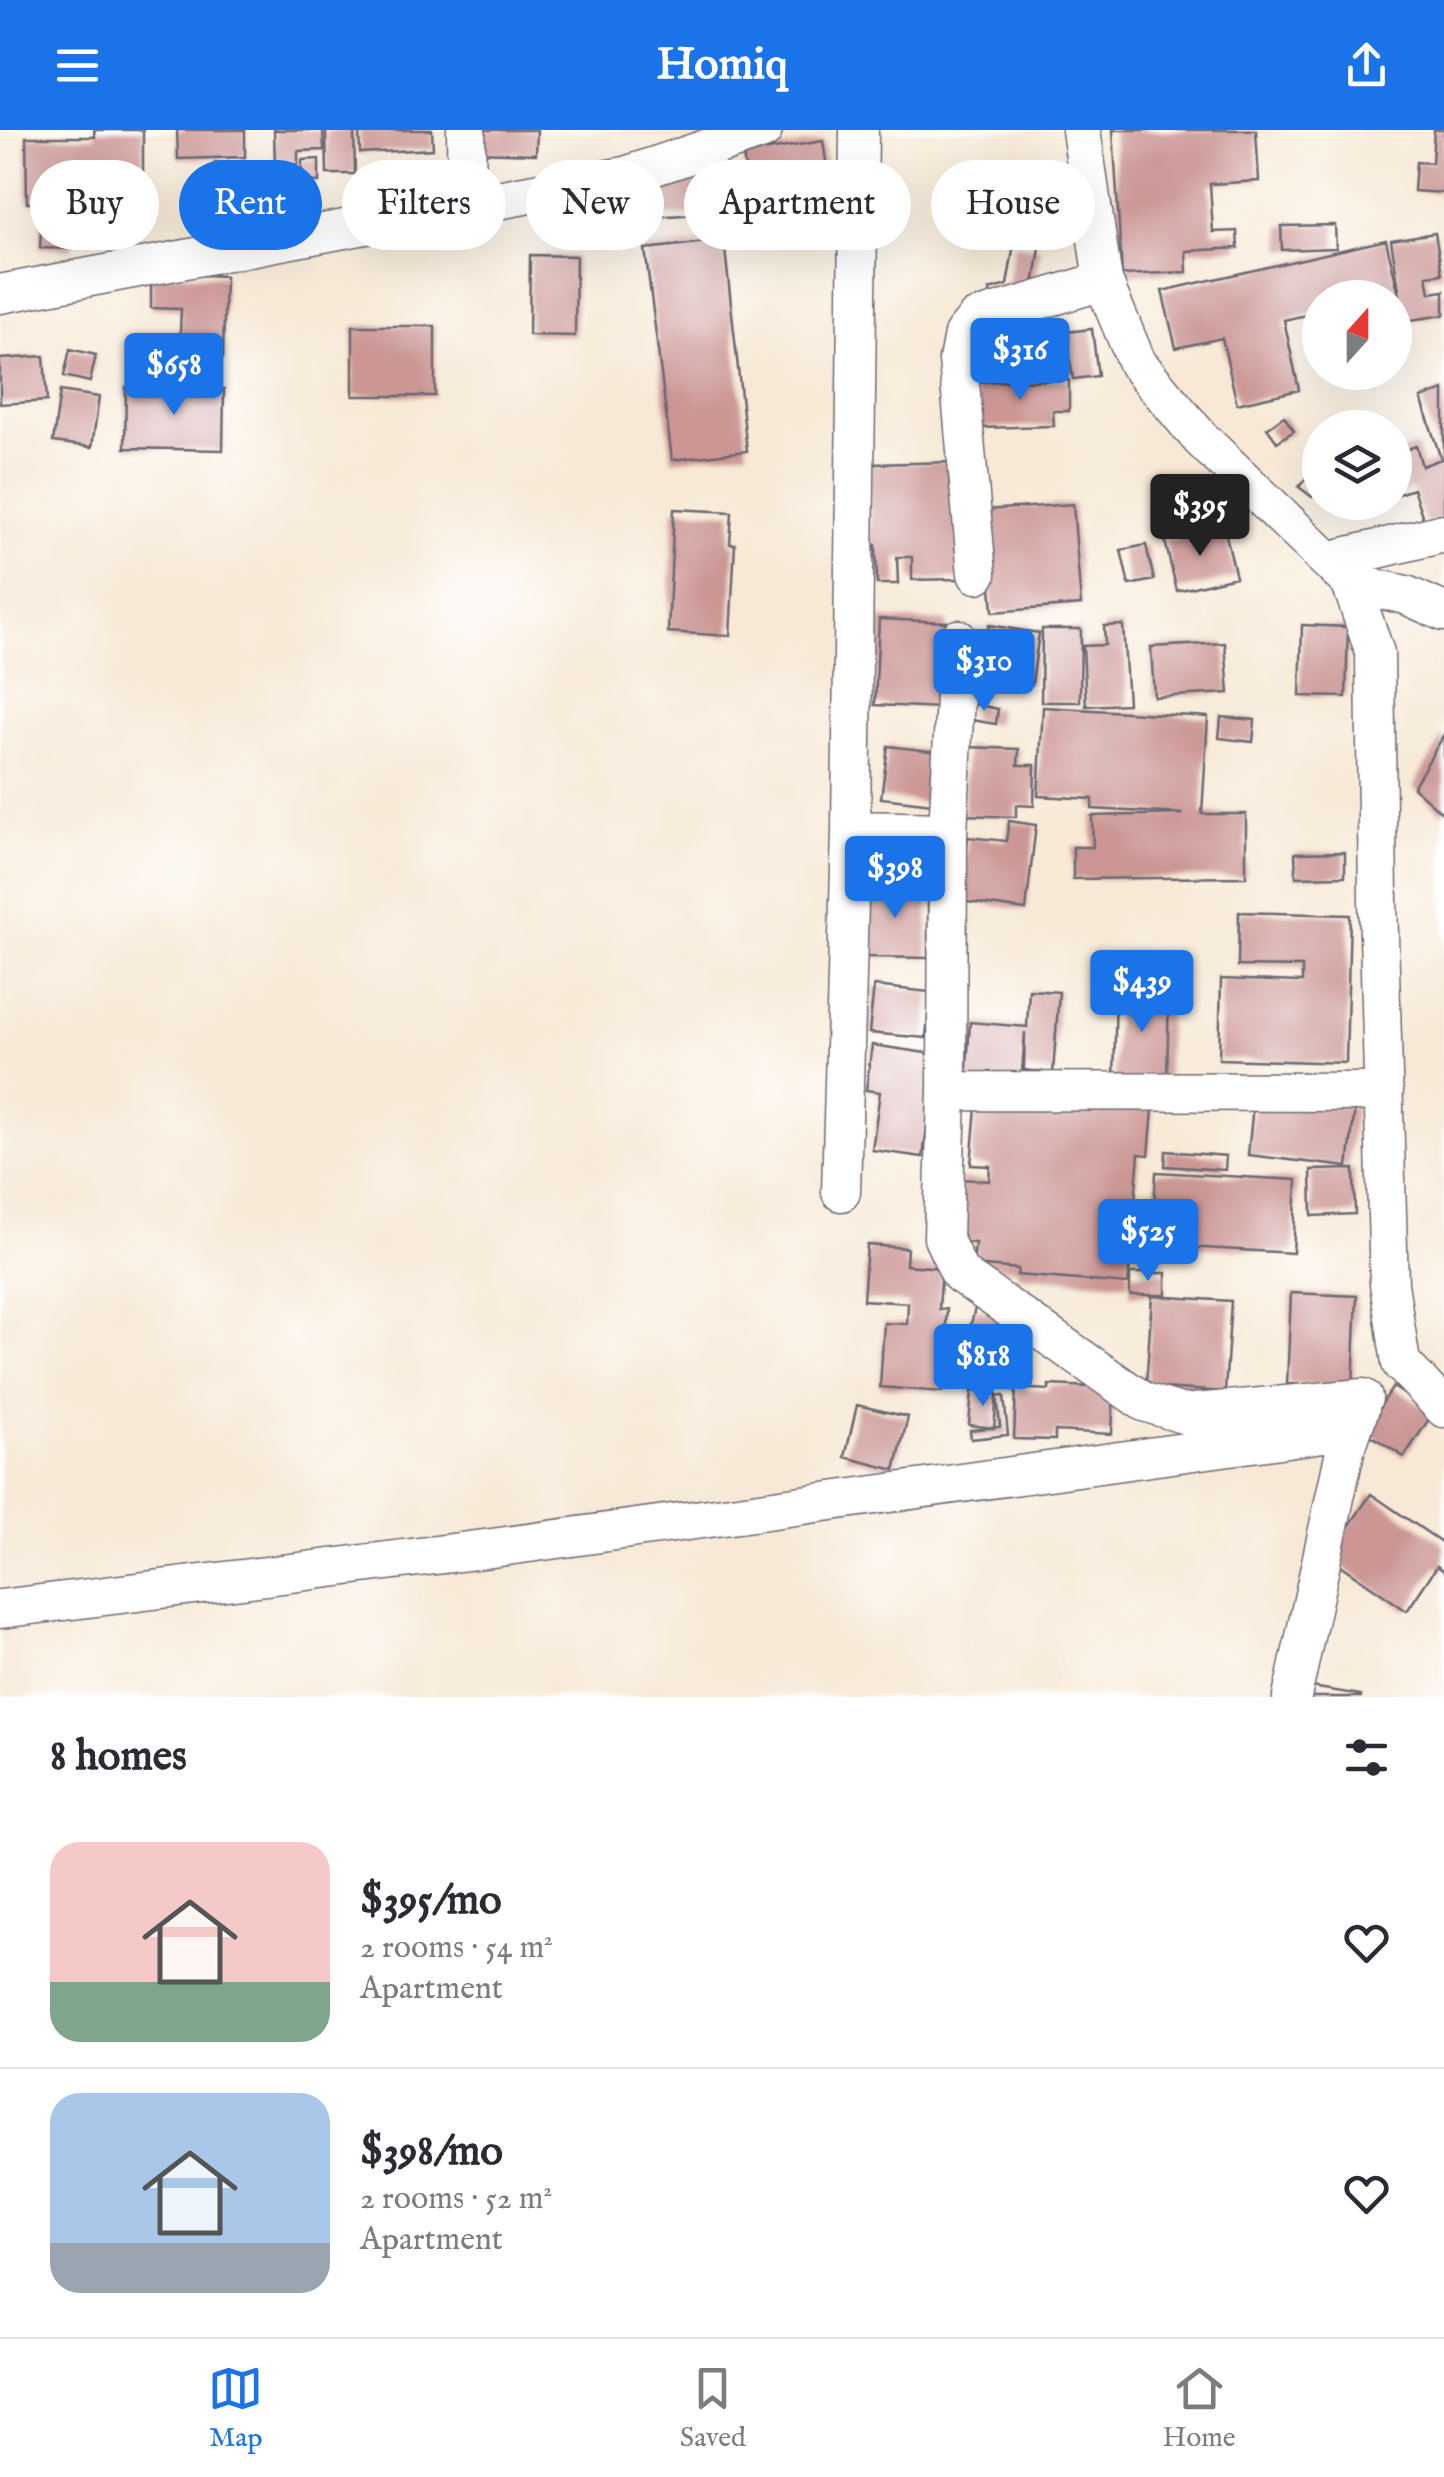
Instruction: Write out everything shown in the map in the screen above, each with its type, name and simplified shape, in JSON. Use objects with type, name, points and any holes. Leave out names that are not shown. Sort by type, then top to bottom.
[{"type":"street","points":[[466,130],[466,160]]},
{"type":"street","points":[[506,199],[625,176],[763,130]]},
{"type":"street","points":[[842,1192],[851,830],[859,130]]},
{"type":"street","points":[[1081,130],[1104,281],[1137,363],[1201,439],[1339,572],[1375,652],[1389,1284],[1401,1363],[1444,1408]]},
{"type":"street","points":[[0,294],[342,230]]},
{"type":"street","points":[[977,574],[958,360],[963,334],[976,318],[1104,281]]},
{"type":"street","points":[[1339,572],[1444,533]]},
{"type":"street","points":[[1339,572],[1444,612]]},
{"type":"street","points":[[958,639],[948,832],[943,1238],[960,1274],[1144,1402],[1184,1414],[1358,1414]]},
{"type":"street","points":[[851,830],[948,832]]},
{"type":"street","points":[[947,1091],[1384,1092]]},
{"type":"street","points":[[1292,1697],[1345,1451],[1358,1414],[1401,1363]]},
{"type":"street","points":[[0,1608],[492,1548],[1358,1414]]},
{"type":"building","points":[[94,130],[143,130],[143,160],[30,160],[27,203],[26,137],[95,137]]},
{"type":"building","points":[[177,130],[245,130],[245,157],[178,159]]},
{"type":"building","points":[[274,130],[323,130],[324,150],[298,151],[298,160],[275,160]]},
{"type":"building","points":[[326,130],[354,130],[355,160],[342,160],[342,174],[327,174]]},
{"type":"building","points":[[359,130],[432,130],[433,149],[360,153]]},
{"type":"building","points":[[477,130],[537,130],[536,154],[476,152]]},
{"type":"building","points":[[1113,130],[1256,130],[1259,181],[1210,184],[1213,232],[1237,231],[1238,248],[1186,251],[1187,272],[1122,275]]},
{"type":"building","points":[[1434,130],[1444,130],[1444,193],[1414,191],[1416,162],[1432,163]]},
{"type":"building","points":[[823,141],[826,160],[744,160],[743,154]]},
{"type":"building","points":[[684,174],[684,215],[664,216],[664,175]]},
{"type":"building","points":[[1335,225],[1336,248],[1282,250],[1281,226]]},
{"type":"building","points":[[1435,233],[1442,274],[1427,276],[1430,293],[1444,291],[1444,315],[1412,320],[1412,280],[1397,280],[1391,240]]},
{"type":"building","points":[[1386,240],[1395,280],[1302,280],[1302,316],[1284,320],[1299,390],[1237,404],[1222,338],[1176,348],[1162,291]]},
{"type":"building","points":[[684,245],[684,250],[725,250],[747,451],[672,460],[645,250],[664,250],[664,247]]},
{"type":"building","points":[[1013,250],[1040,250],[1032,298],[995,305],[989,290],[1007,285]]},
{"type":"building","points":[[530,255],[576,256],[575,336],[529,335]]},
{"type":"building","points":[[151,273],[225,276],[223,358],[179,356],[181,309],[151,308]]},
{"type":"building","points":[[353,326],[435,326],[435,396],[353,396]]},
{"type":"building","points":[[1092,329],[1098,376],[1073,379],[1066,332]]},
{"type":"building","points":[[70,349],[96,355],[90,382],[64,376]]},
{"type":"building","points":[[44,356],[47,401],[0,404],[0,359]]},
{"type":"building","points":[[1069,380],[1069,411],[1053,411],[1054,426],[976,428],[975,382]]},
{"type":"building","points":[[126,387],[224,389],[223,450],[125,448]]},
{"type":"building","points":[[1444,390],[1444,518],[1425,524],[1412,489],[1412,447],[1416,446],[1422,466],[1441,459],[1421,398]]},
{"type":"building","points":[[60,391],[99,397],[92,447],[53,442]]},
{"type":"building","points":[[1284,416],[1294,431],[1277,442],[1267,428]]},
{"type":"building","points":[[957,462],[959,579],[912,580],[912,557],[897,557],[898,584],[877,584],[876,545],[870,545],[869,464]]},
{"type":"building","points":[[1073,504],[1081,605],[993,612],[985,510]]},
{"type":"building","points":[[674,509],[732,512],[730,544],[735,544],[730,636],[668,632]]},
{"type":"building","points":[[1224,527],[1236,577],[1177,591],[1165,541]]},
{"type":"building","points":[[1146,545],[1154,580],[1129,585],[1121,550]]},
{"type":"building","points":[[879,619],[947,622],[943,708],[875,705]]},
{"type":"building","points":[[989,625],[1039,633],[1032,684],[981,676]]},
{"type":"building","points":[[1123,625],[1128,704],[1086,706],[1083,646],[1105,645],[1104,626]]},
{"type":"building","points":[[1302,625],[1348,627],[1346,697],[1300,696]]},
{"type":"building","points":[[1042,629],[1081,629],[1080,702],[1041,702]]},
{"type":"building","points":[[1225,643],[1229,693],[1154,697],[1151,647]]},
{"type":"building","points":[[973,704],[998,709],[996,724],[971,720]]},
{"type":"building","points":[[1043,707],[1208,717],[1202,814],[1246,814],[1246,877],[1073,879],[1073,847],[1093,847],[1092,816],[1183,814],[1092,809],[1093,799],[1038,796]]},
{"type":"building","points":[[1221,717],[1255,720],[1253,742],[1219,738]]},
{"type":"building","points":[[1444,735],[1444,815],[1413,787]]},
{"type":"building","points":[[888,746],[939,752],[933,804],[881,798]]},
{"type":"building","points":[[966,747],[1019,749],[1018,765],[1035,765],[1034,806],[1016,805],[1016,817],[964,815]]},
{"type":"building","points":[[1009,821],[1036,825],[1026,910],[960,901],[968,837],[1006,841]]},
{"type":"building","points":[[1345,852],[1345,876],[1296,877],[1295,853]]},
{"type":"building","points":[[867,872],[888,872],[888,892],[928,893],[928,958],[866,957]]},
{"type":"building","points":[[1239,912],[1350,915],[1346,1063],[1219,1059],[1221,979],[1302,982],[1302,967],[1238,966]]},
{"type":"building","points":[[1116,985],[1169,986],[1167,1085],[1114,1084]]},
{"type":"building","points":[[874,986],[930,992],[926,1038],[869,1033]]},
{"type":"building","points":[[1029,990],[1059,992],[1053,1073],[1024,1070],[1025,1032],[1021,1085],[966,1081],[970,1022],[1027,1027]]},
{"type":"building","points":[[872,1045],[933,1054],[923,1157],[872,1150],[880,1092],[866,1090]]},
{"type":"building","points":[[977,1095],[1153,1110],[1149,1155],[1139,1154],[1128,1284],[1017,1275],[1018,1269],[973,1265],[975,1243],[956,1241],[961,1179],[989,1181],[990,1166],[971,1165]]},
{"type":"building","points":[[1254,1095],[1355,1107],[1348,1167],[1248,1155]]},
{"type":"building","points":[[1166,1151],[1226,1156],[1225,1170],[1165,1166]]},
{"type":"building","points":[[1354,1169],[1355,1214],[1312,1216],[1311,1170]]},
{"type":"building","points":[[1156,1172],[1297,1180],[1293,1253],[1152,1245]]},
{"type":"building","points":[[867,1245],[907,1248],[906,1265],[942,1268],[939,1309],[947,1309],[942,1392],[880,1387],[884,1323],[907,1324],[908,1303],[863,1300]]},
{"type":"building","points":[[1130,1273],[1166,1273],[1166,1295],[1130,1295]]},
{"type":"building","points":[[1291,1293],[1357,1296],[1353,1387],[1287,1384]]},
{"type":"building","points":[[1152,1296],[1231,1301],[1225,1392],[1146,1387]]},
{"type":"building","points":[[975,1308],[1029,1322],[1012,1390],[958,1376]]},
{"type":"building","points":[[1049,1385],[1114,1388],[1112,1434],[1055,1431],[1055,1440],[1014,1439],[1016,1388],[1049,1390]]},
{"type":"building","points":[[1393,1387],[1433,1413],[1404,1457],[1364,1431]]},
{"type":"building","points":[[972,1391],[997,1394],[994,1428],[969,1425]]},
{"type":"building","points":[[997,1396],[1004,1396],[1008,1435],[971,1439],[970,1430],[1000,1427]]},
{"type":"building","points":[[857,1405],[908,1417],[895,1470],[845,1457]]},
{"type":"building","points":[[1371,1494],[1444,1544],[1444,1571],[1437,1566],[1407,1611],[1328,1557]]},
{"type":"building","points":[[1299,1685],[1361,1695],[1361,1697],[1296,1697]]}]
